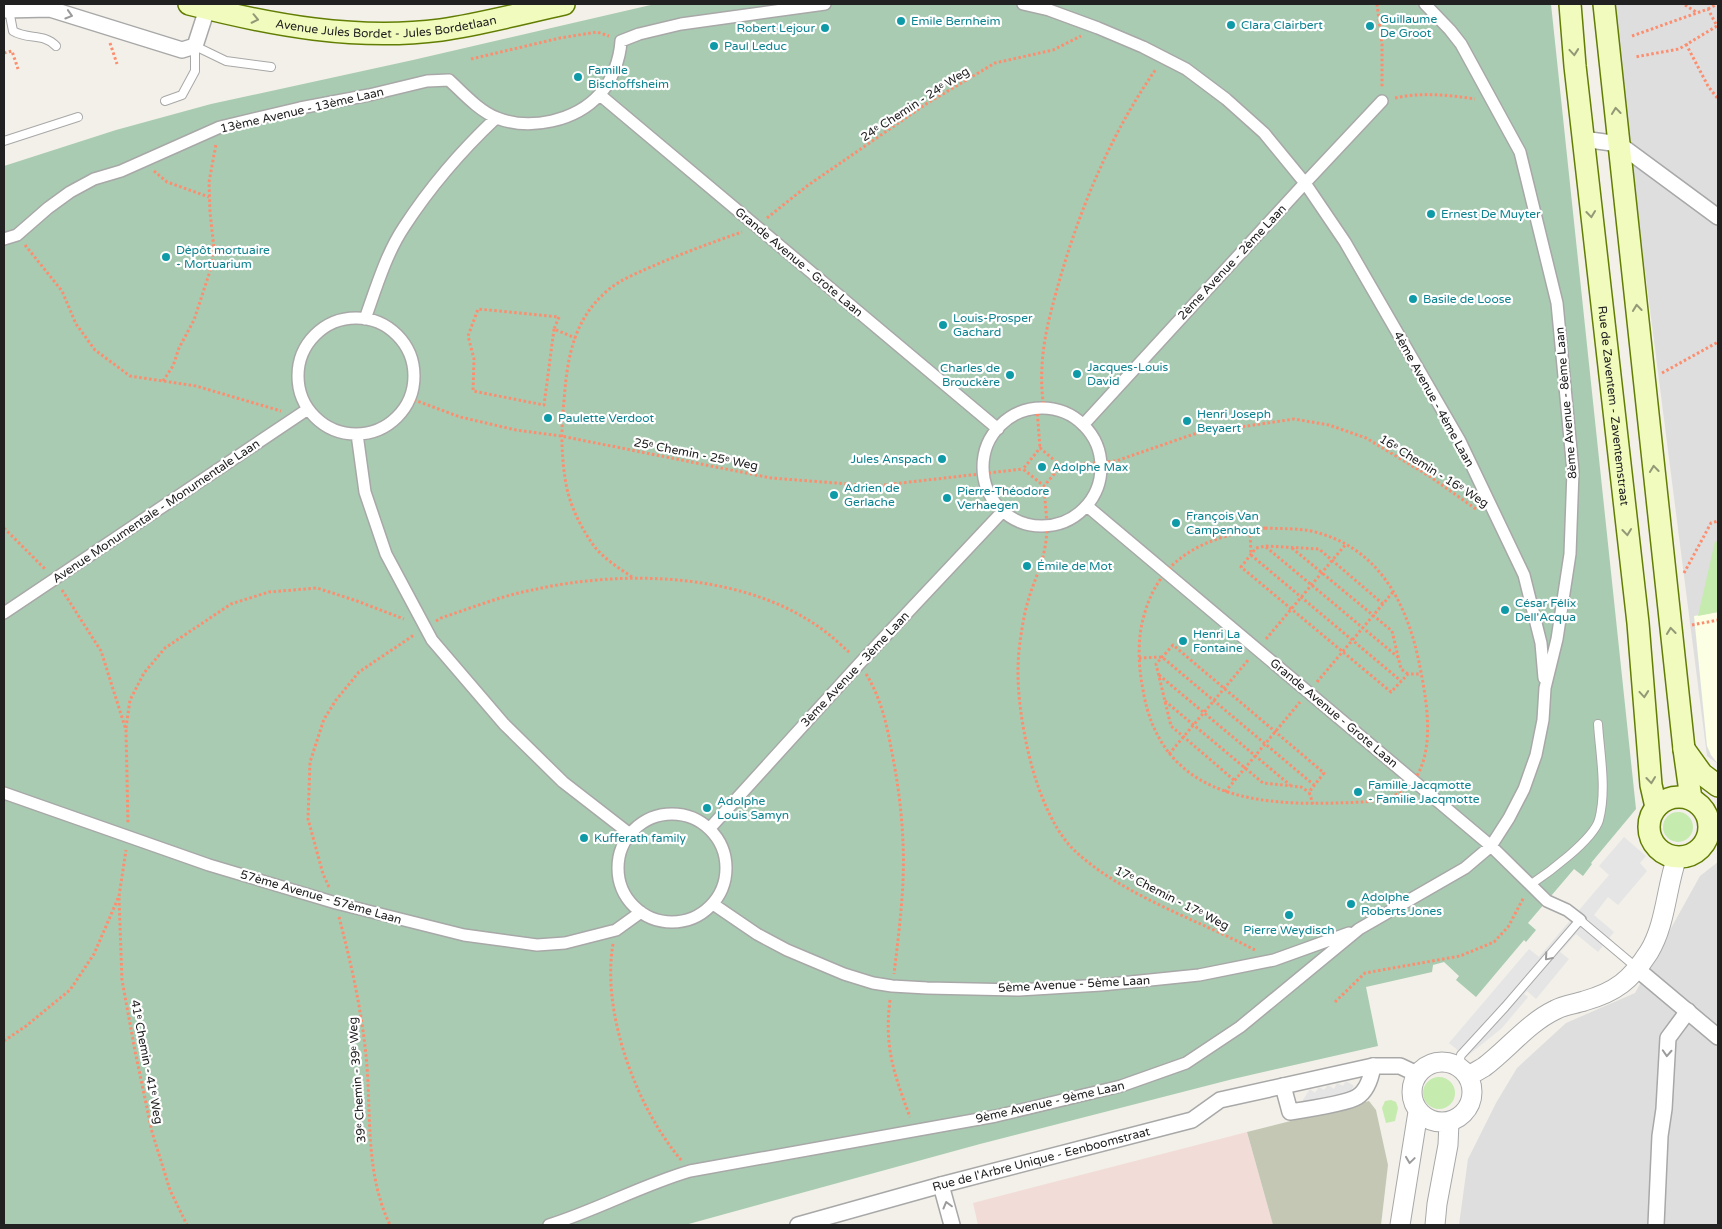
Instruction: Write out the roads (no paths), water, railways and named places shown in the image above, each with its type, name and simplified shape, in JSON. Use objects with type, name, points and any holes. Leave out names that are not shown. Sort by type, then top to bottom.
[{"type":"main road","name":"Avenue Jules Bordet - Jules Bordetlaan","points":[[201,5],[312,30],[371,34],[440,30],[564,4]]},
{"type":"main road","name":"Rue de Zaventem - Zaventemstraat","points":[[1570,4],[1583,139],[1638,623],[1651,785],[1656,807]]},
{"type":"main road","points":[[1604,4],[1684,749],[1708,813],[1708,836],[1696,852],[1687,856],[1667,855],[1659,850],[1649,834],[1649,820],[1656,807],[1672,797],[1681,797],[1708,813]]},
{"type":"main road","points":[[1684,749],[1702,774],[1718,786]]},
{"type":"street","points":[[365,319],[382,271],[404,228],[434,186],[467,146],[496,118],[524,124],[547,122],[562,118],[589,104],[610,81],[620,52],[621,41],[639,34],[681,24],[825,4]]},
{"type":"street","name":"4ème Avenue - 4ème Laan","points":[[1023,4],[1048,10],[1098,28],[1143,47],[1186,70],[1232,105],[1264,133],[1304,183],[1345,242],[1460,441],[1524,575],[1541,644],[1545,688]]},
{"type":"street","name":"8ème Avenue - 8ème Laan","points":[[1425,4],[1450,30],[1471,60],[1520,152],[1557,303],[1574,471],[1570,554],[1557,639],[1545,688],[1543,720],[1536,755],[1524,789],[1510,818],[1491,846]]},
{"type":"street","name":"Avenue Jules Bordet - Jules Bordetlaan","points":[[195,46],[201,5]]},
{"type":"street","points":[[6,10],[50,9],[182,50],[195,46]]},
{"type":"street","name":"13ème Avenue - 13ème Laan","points":[[4,239],[17,236],[48,208],[70,192],[220,127],[427,81],[449,80],[469,99],[496,118]]},
{"type":"street","name":"Grande Avenue - Grote Laan","points":[[600,94],[998,429]]},
{"type":"street","name":"2ème Avenue - 2ème Laan","points":[[1083,425],[1304,183],[1382,101]]},
{"type":"street","points":[[1583,139],[1619,144],[1718,217]]},
{"type":"street","points":[[346,319],[365,319],[382,324],[396,334],[407,348],[413,365],[414,383],[409,398],[400,414],[388,424],[373,431],[357,434],[338,431],[321,422],[308,408],[300,391],[298,372],[303,353],[313,337],[328,325],[346,319]]},
{"type":"street","name":"Avenue Monumentale - Monumentale Laan","points":[[4,613],[308,408]]},
{"type":"street","points":[[1040,409],[1064,413],[1083,425],[1096,442],[1101,462],[1100,478],[1096,492],[1087,506],[1076,516],[1062,523],[1047,526],[1023,523],[1002,511],[993,500],[987,488],[984,473],[986,451],[990,439],[998,429],[1009,419],[1022,412],[1040,409]]},
{"type":"street","points":[[357,434],[365,492],[386,554],[432,640],[504,724],[563,782],[630,834]]},
{"type":"street","name":"Grande Avenue - Grote Laan","points":[[1087,506],[1491,846],[1547,901],[1567,910],[1580,920]]},
{"type":"street","name":"3ème Avenue - 3ème Laan","points":[[710,828],[1002,511]]},
{"type":"street","name":"57ème Avenue - 57ème Laan","points":[[4,793],[209,865],[336,903],[464,935],[537,944],[565,943],[616,930],[641,912]]},
{"type":"street","points":[[677,814],[695,818],[710,828],[720,841],[726,865],[722,890],[713,904],[700,914],[685,921],[668,922],[652,918],[641,912],[626,897],[619,882],[618,865],[621,848],[630,834],[643,822],[659,815],[677,814]]},
{"type":"street","name":"9ème Avenue - 9ème Laan","points":[[549,1225],[568,1219],[671,1176],[690,1171],[996,1116],[1121,1086],[1186,1063],[1240,1027],[1359,929],[1465,868],[1491,846]]},
{"type":"street","points":[[1463,1071],[1483,1068],[1534,1024],[1556,1009],[1605,995],[1622,984],[1637,969],[1650,950],[1660,926],[1670,877],[1677,857]]},
{"type":"street","name":"5ème Avenue - 5ème Laan","points":[[713,904],[756,934],[787,950],[844,974],[872,983],[892,986],[1019,990],[1101,985],[1199,975],[1274,960],[1359,929]]},
{"type":"street","points":[[1637,969],[1718,1037]]},
{"type":"street","points":[[1656,1225],[1660,1136],[1664,1109],[1668,1038],[1688,1011]]},
{"type":"street","points":[[1439,1062],[1449,1062],[1463,1071],[1471,1085],[1472,1095],[1470,1104],[1465,1112],[1458,1118],[1441,1123],[1432,1121],[1418,1112],[1413,1104],[1411,1095],[1412,1086],[1417,1074],[1429,1064],[1439,1062]]},
{"type":"street","points":[[1282,1086],[1290,1112],[1352,1100],[1363,1091],[1370,1078],[1373,1066]]},
{"type":"street","name":"Rue de l'Arbre Unique - Eenboomstraat","points":[[798,1225],[941,1185],[1192,1120],[1220,1100],[1373,1066],[1400,1066],[1417,1074]]},
{"type":"street","points":[[1400,1225],[1418,1112]]},
{"type":"street","points":[[1435,1225],[1436,1204],[1448,1145],[1449,1122]]},
{"type":"street","points":[[941,1185],[952,1225]]},
{"type":"lane","points":[[6,10],[13,31],[20,35],[45,38],[56,46]]},
{"type":"lane","points":[[165,101],[182,95],[195,71],[195,46],[226,61],[271,67]]},
{"type":"lane","points":[[4,141],[78,117]]},
{"type":"lane","points":[[1530,885],[1560,865],[1592,832],[1598,821],[1603,794],[1598,724]]},
{"type":"lane","points":[[1463,1071],[1461,1055],[1580,920],[1637,969]]},
{"type":"place","name":"Emile Bernheim","points":[[901,21]]},
{"type":"place","name":"Clara Clairbert","points":[[1231,25]]},
{"type":"place","name":"Guillaume De Groot","points":[[1370,26]]},
{"type":"place","name":"Robert Lejour","points":[[825,28]]},
{"type":"place","name":"Paul Leduc","points":[[714,46]]},
{"type":"place","name":"Famille Bischoffsheim","points":[[578,77]]},
{"type":"place","name":"Ernest De Muyter","points":[[1431,214]]},
{"type":"place","name":"Dépôt mortuaire - Mortuarium","points":[[166,257]]},
{"type":"place","name":"Basile de Loose","points":[[1413,299]]},
{"type":"place","name":"Louis-Prosper Gachard","points":[[943,325]]},
{"type":"place","name":"Jacques-Louis David","points":[[1077,374]]},
{"type":"place","name":"Charles de Brouckère","points":[[1010,375]]},
{"type":"place","name":"Paulette Verdoot","points":[[548,418]]},
{"type":"place","name":"Henri Joseph Beyaert","points":[[1187,421]]},
{"type":"place","name":"Jules Anspach","points":[[942,459]]},
{"type":"place","name":"Adolphe Max","points":[[1042,467]]},
{"type":"place","name":"Adrien de Gerlache","points":[[834,495]]},
{"type":"place","name":"Pierre-Théodore Verhaegen","points":[[947,498]]},
{"type":"place","name":"François Van Campenhout","points":[[1176,523]]},
{"type":"place","name":"Émile de Mot","points":[[1027,566]]},
{"type":"place","name":"César Félix Dell'Acqua","points":[[1505,610]]},
{"type":"place","name":"Henri La Fontaine","points":[[1183,641]]},
{"type":"place","name":"Famille Jacqmotte - Familie Jacqmotte","points":[[1358,792]]},
{"type":"place","name":"Adolphe Louis Samyn","points":[[707,808]]},
{"type":"place","name":"Kufferath family","points":[[584,838]]},
{"type":"place","name":"Adolphe Roberts Jones","points":[[1351,904]]},
{"type":"place","name":"Pierre Weydisch","points":[[1289,915]]}]
